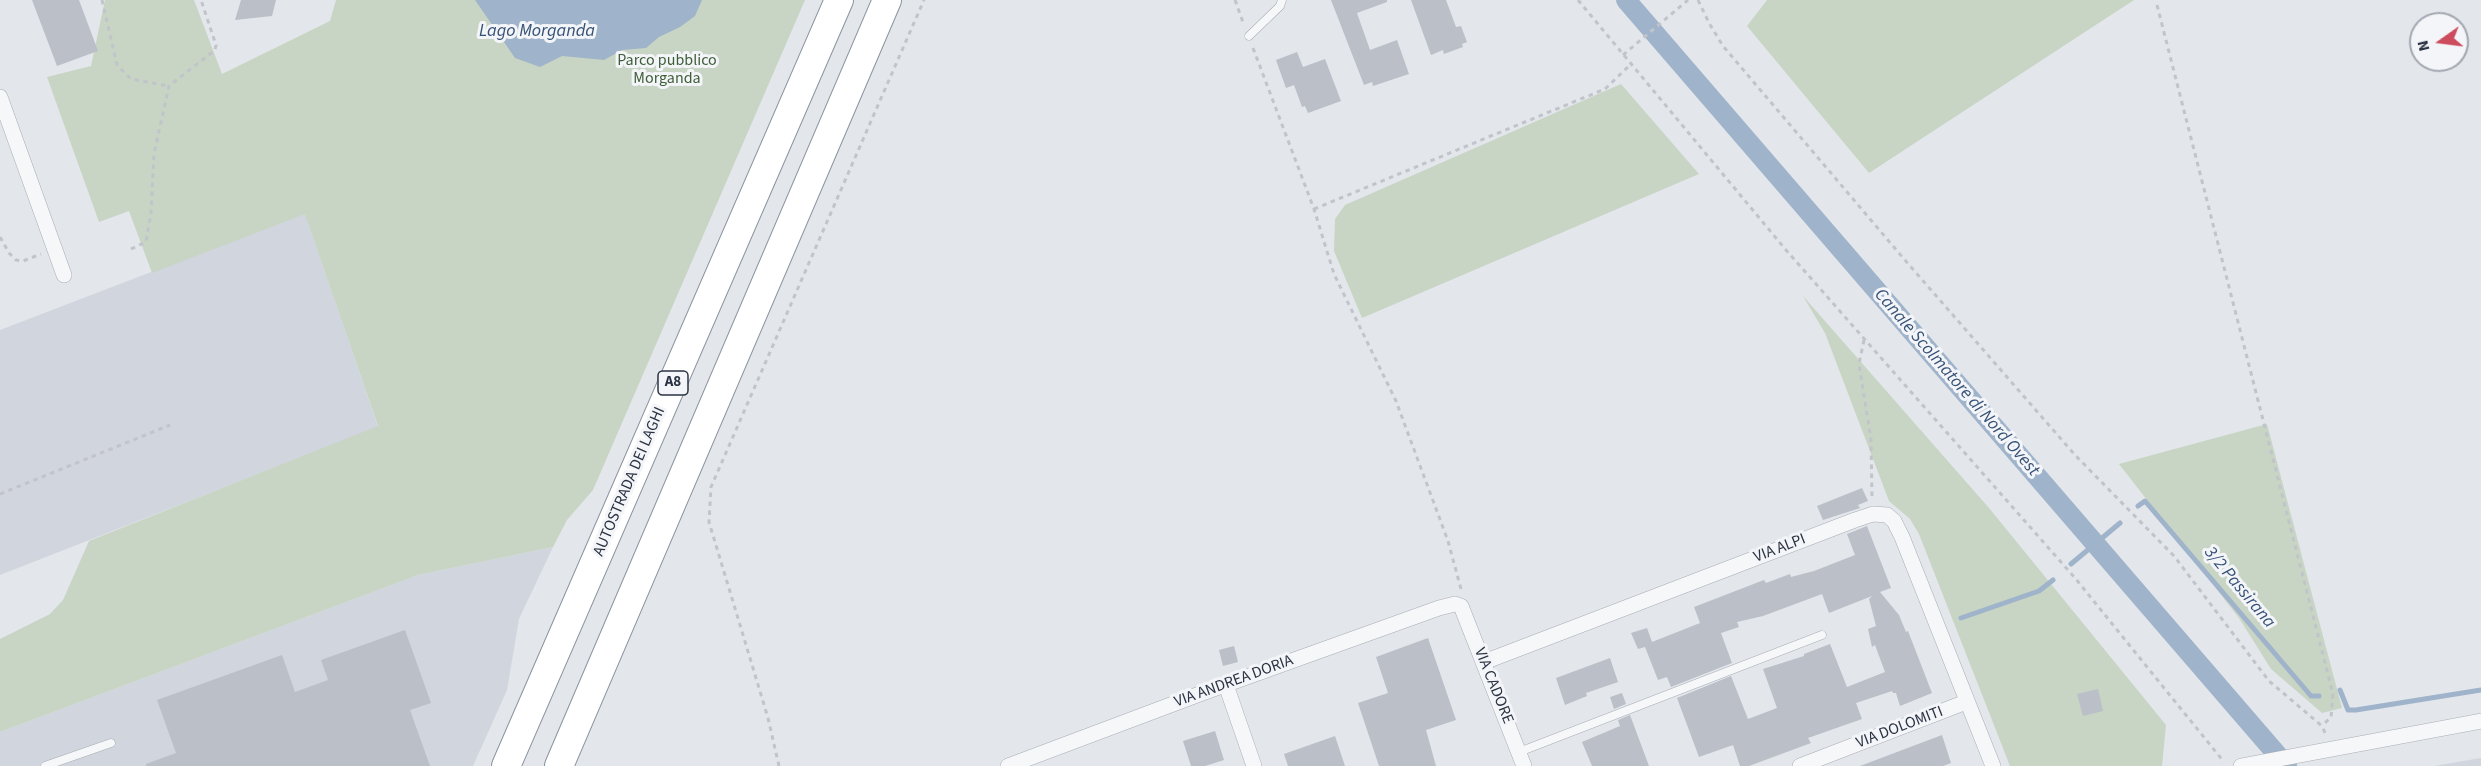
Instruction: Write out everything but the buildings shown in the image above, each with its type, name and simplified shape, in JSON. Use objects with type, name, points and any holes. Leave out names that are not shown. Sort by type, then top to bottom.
[{"type":"highway","name":"AUTOSTRADA DEI LAGHI","points":[[506,766],[839,0]]},
{"type":"highway","points":[[559,766],[887,0]]},
{"type":"street","points":[[0,97],[64,275]]},
{"type":"street","points":[[1873,514],[1887,515],[1894,521],[1993,766]]},
{"type":"street","name":"VIA ALPI","points":[[1484,662],[1873,514]]},
{"type":"street","name":"VIA ANDREA DORIA","points":[[1008,766],[1438,608],[1455,604],[1461,606]]},
{"type":"street","name":"VIA CADORE","points":[[1461,606],[1522,759]]},
{"type":"street","points":[[1226,685],[1254,766]]},
{"type":"street","name":"VIA DOLOMITI","points":[[1800,766],[1966,702]]},
{"type":"street","points":[[2241,766],[2481,720]]},
{"type":"lane","points":[[1249,36],[1280,6],[1282,0]]},
{"type":"lane","points":[[1522,759],[1822,635]]},
{"type":"lane","points":[[45,766],[111,743]]},
{"type":"path","points":[[102,0],[117,65],[132,79],[169,86]]},
{"type":"path","points":[[130,249],[146,242],[151,213],[154,154],[169,86],[215,50],[216,45],[201,0]]},
{"type":"path","points":[[778,766],[768,718],[709,522],[711,487],[924,0]]},
{"type":"path","points":[[1235,0],[1314,209],[1334,274],[1396,401],[1444,531],[1460,582],[1461,606]]},
{"type":"path","points":[[1578,0],[1778,241],[2075,578],[2227,766]]},
{"type":"path","points":[[1623,55],[1688,0]]},
{"type":"path","points":[[1698,0],[1708,23],[1723,46],[1896,250],[2075,455],[2174,556],[2269,681],[2322,726],[2332,748]]},
{"type":"path","points":[[2157,5],[2333,694],[2331,717],[2322,726]]},
{"type":"path","points":[[1314,209],[1605,89],[1631,64]]},
{"type":"path","points":[[0,237],[16,260],[23,261],[43,254]]},
{"type":"path","points":[[1864,339],[1859,364],[1871,440],[1873,514]]},
{"type":"path","points":[[0,494],[170,425]]},
{"type":"shaded area","points":[[305,213],[378,427],[0,575],[0,330]]},
{"type":"shaded area","points":[[553,547],[519,619],[507,690],[473,766],[0,766],[0,732],[418,575]]},
{"type":"shaded area","points":[[2481,758],[2481,766],[2434,766]]},
{"type":"green space","name":"Parco pubblico Morganda","points":[[105,0],[194,0],[222,74],[330,21],[336,0],[805,0],[593,490],[567,520],[553,547],[418,575],[0,732],[0,639],[50,614],[63,600],[89,541],[378,426],[305,214],[152,273],[129,211],[99,222],[47,77],[91,66]]},
{"type":"green space","points":[[1767,0],[2134,0],[1869,173],[1747,26]]},
{"type":"green space","points":[[1621,84],[1699,174],[1362,318],[1334,251],[1335,219],[1345,205]]},
{"type":"green space","points":[[1803,296],[1989,508],[2166,725],[2162,766],[2010,766],[1919,534],[1910,519],[1889,501],[1825,333]]},
{"type":"green space","points":[[2267,424],[2342,708],[2322,713],[2271,669],[2239,618],[2119,464]]},
{"type":"water","name":"Lago Morganda","points":[[475,0],[702,0],[695,16],[680,27],[659,37],[646,48],[622,50],[604,60],[562,56],[540,67],[515,58]]},
{"type":"waterway","name":"Canale Scolmatore di Nord Ovest","points":[[1626,0],[2287,766]]},
{"type":"waterway","name":"3/2 Passirana","points":[[2138,506],[2145,501],[2311,696],[2319,696]]},
{"type":"waterway","name":"3/2 Passirana","points":[[2071,564],[2120,523]]},
{"type":"waterway","name":"3/2 Passirana","points":[[1961,618],[2039,591],[2053,580]]},
{"type":"waterway","name":"3/2 Passirana","points":[[2340,690],[2348,710],[2481,690]]}]
